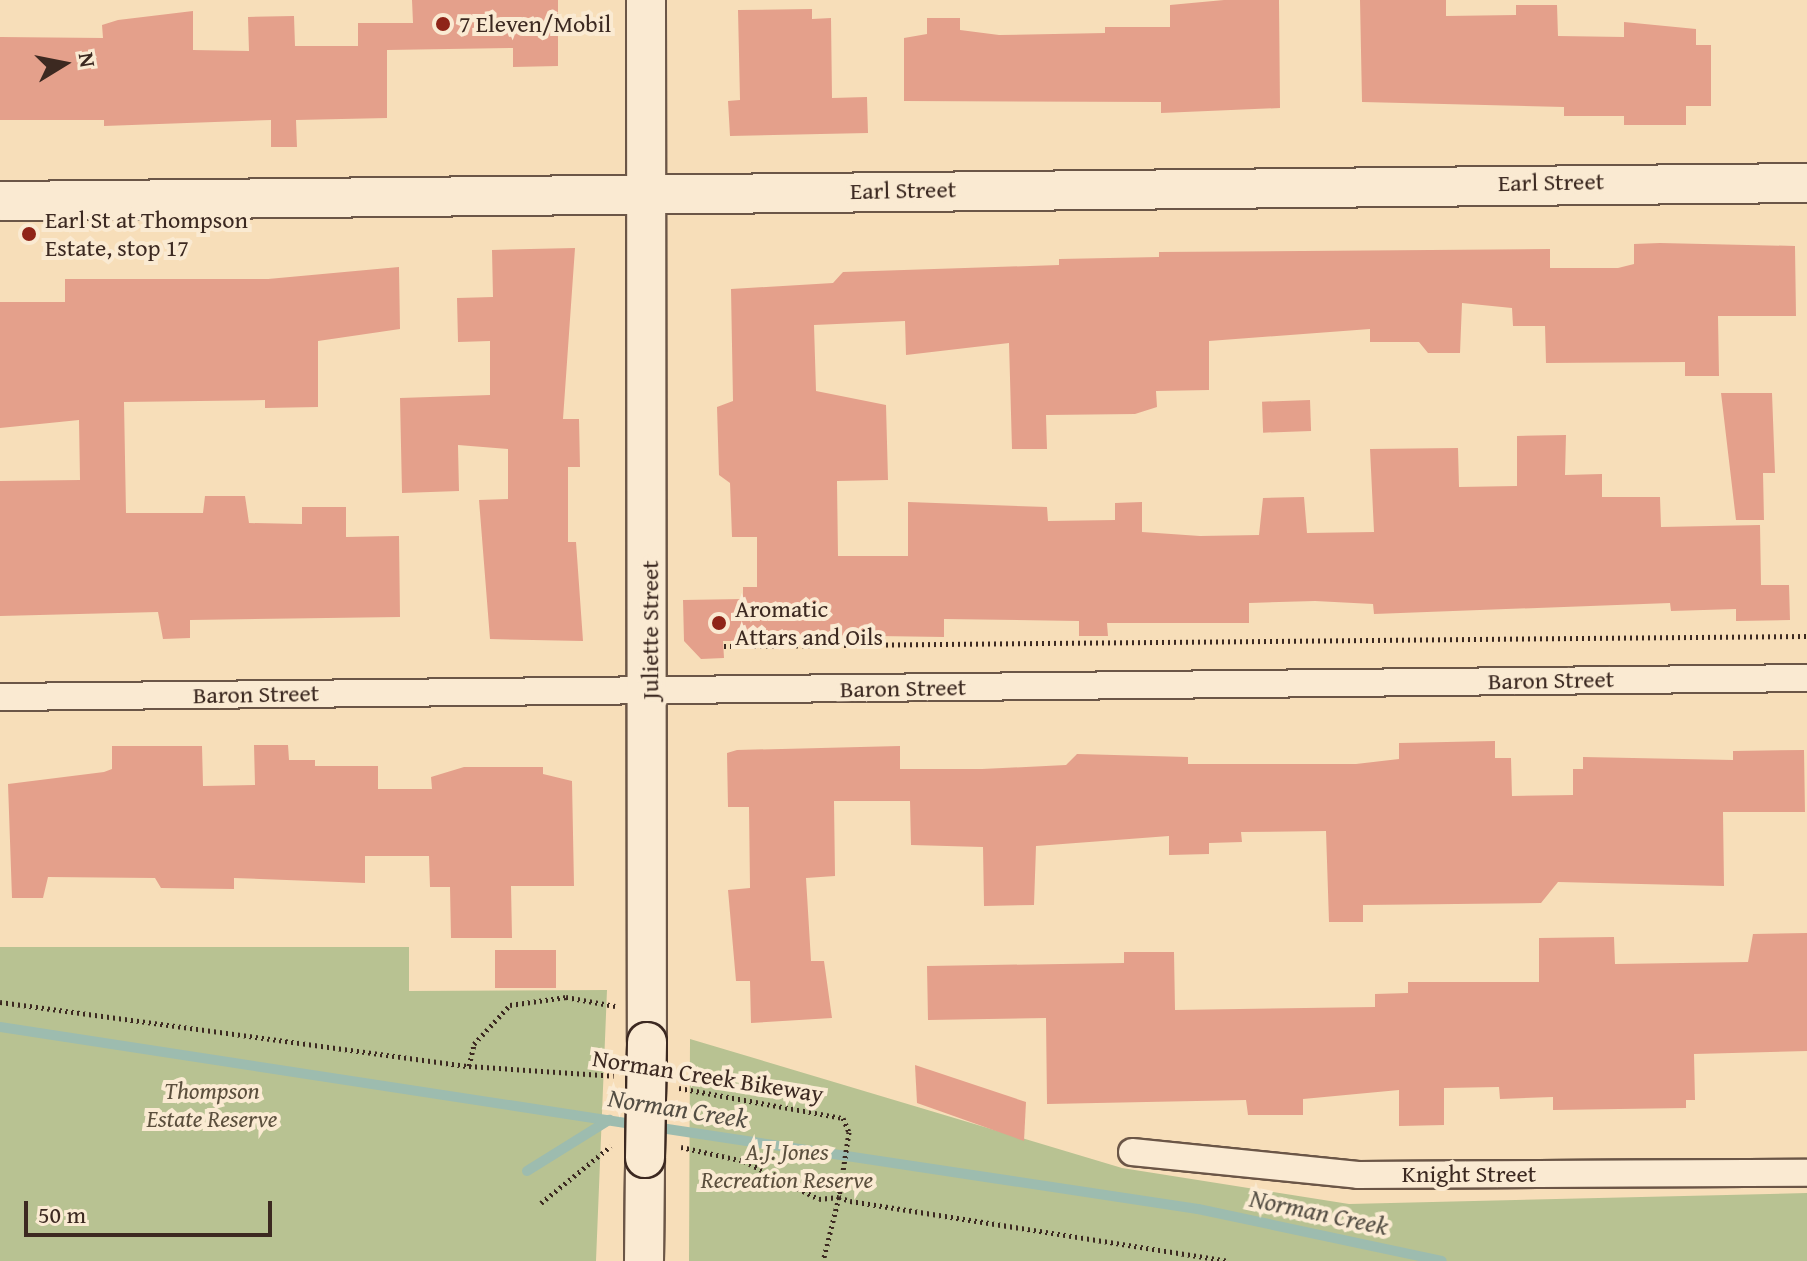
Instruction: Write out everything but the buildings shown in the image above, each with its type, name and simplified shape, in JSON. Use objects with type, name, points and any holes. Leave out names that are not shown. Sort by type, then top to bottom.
[{"type":"main road","name":"Juliette Street","points":[[644,1261],[651,690],[651,195],[646,0]]},
{"type":"main road","name":"Earl Street","points":[[0,201],[1807,183]]},
{"type":"street","name":"Baron Street","points":[[0,697],[1807,678]]},
{"type":"street","name":"Knight Street","points":[[1132,1152],[1358,1175],[1807,1173]]},
{"type":"path","points":[[724,646],[1807,636]]},
{"type":"path","points":[[469,1066],[474,1044],[510,1005],[566,997],[615,1006]]},
{"type":"path","name":"Norman Creek Bikeway","points":[[0,1002],[469,1066],[633,1079]]},
{"type":"path","name":"Norman Creek Bikeway","points":[[663,1085],[843,1118],[849,1132],[839,1197],[823,1261]]},
{"type":"path","points":[[541,1203],[609,1146],[744,1161],[807,1194],[1227,1261]]},
{"type":"green space","name":"Thompson Estate Reserve","points":[[0,947],[409,947],[409,991],[607,990],[596,1261],[0,1261]]},
{"type":"green space","name":"A.J. Jones Recreation Reserve","points":[[690,1039],[1122,1168],[1349,1204],[1807,1193],[1807,1261],[689,1261]]},
{"type":"waterway","name":"Norman Creek","points":[[0,1027],[639,1125]]},
{"type":"waterway","points":[[527,1171],[609,1120]]},
{"type":"waterway","name":"Norman Creek","points":[[654,1127],[1198,1209],[1442,1261]]},
{"type":"place","name":"7 Eleven/Mobil","points":[[443,24]]},
{"type":"place","name":"Earl St at Thompson Estate, stop 17","points":[[29,234]]},
{"type":"place","name":"Aromatic Attars and Oils","points":[[719,623]]}]
